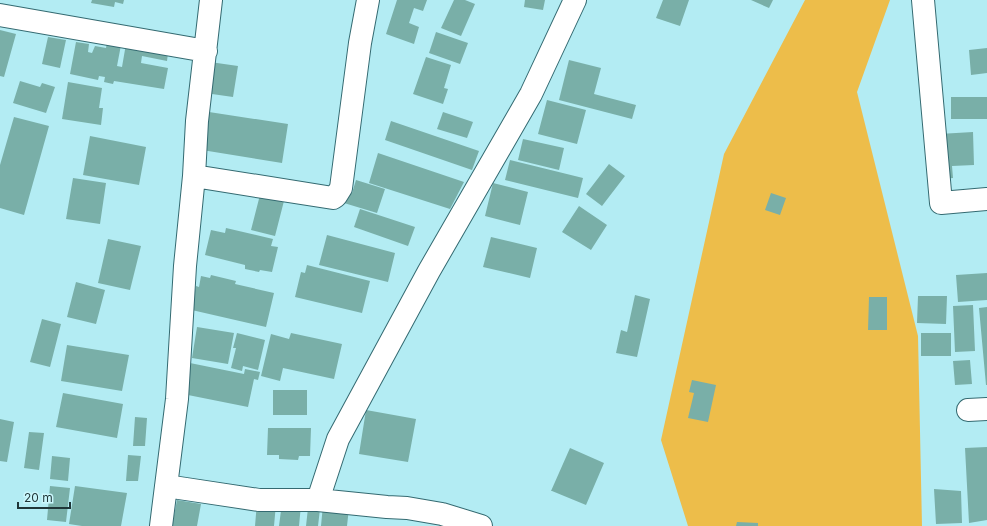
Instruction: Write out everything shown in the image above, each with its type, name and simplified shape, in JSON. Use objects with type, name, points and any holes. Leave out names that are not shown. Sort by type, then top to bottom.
[{"type":"street","points":[[161,526],[177,399],[185,266],[194,176],[197,121],[212,0]]},
{"type":"street","points":[[194,176],[333,198],[336,196],[341,188],[360,43],[368,0]]},
{"type":"street","points":[[318,500],[338,439],[429,271],[531,94],[575,0]]},
{"type":"street","points":[[922,0],[940,203],[987,199]]},
{"type":"street","points":[[0,15],[206,51]]},
{"type":"street","points":[[166,486],[259,500],[318,500],[433,512],[481,526]]},
{"type":"shaded area","points":[[805,0],[890,0],[857,92],[918,336],[922,526],[688,526],[661,440],[724,154]]},
{"type":"building","points":[[92,0],[124,0],[123,4],[115,2],[114,7],[91,3]]},
{"type":"building","points":[[397,0],[427,0],[423,11],[414,8],[409,23],[419,27],[414,44],[386,34]]},
{"type":"building","points":[[454,0],[465,0],[475,4],[461,36],[441,28]]},
{"type":"building","points":[[525,0],[545,0],[543,10],[524,7]]},
{"type":"building","points":[[663,0],[689,0],[680,26],[656,18]]},
{"type":"building","points":[[751,0],[773,0],[769,8]]},
{"type":"building","points":[[0,30],[16,34],[4,77],[0,76]]},
{"type":"building","points":[[436,32],[468,43],[460,64],[429,53]]},
{"type":"building","points":[[48,37],[66,40],[60,68],[42,64]]},
{"type":"building","points":[[127,38],[169,45],[167,61],[142,56],[141,63],[168,68],[164,89],[114,81],[113,84],[104,82],[105,77],[99,76],[98,80],[70,74],[76,42],[89,44],[88,52],[92,53],[95,46],[106,48],[107,42],[121,45],[117,66],[122,67]]},
{"type":"building","points":[[987,48],[987,73],[971,75],[969,50]]},
{"type":"building","points":[[426,57],[451,65],[444,88],[448,89],[443,104],[413,94]]},
{"type":"building","points":[[569,60],[601,68],[594,94],[636,105],[632,119],[559,100]]},
{"type":"building","points":[[210,62],[238,66],[233,97],[205,93]]},
{"type":"building","points":[[20,81],[40,87],[42,83],[55,87],[46,113],[13,103]]},
{"type":"building","points":[[68,82],[102,88],[99,108],[103,108],[101,125],[62,119]]},
{"type":"building","points":[[951,97],[987,97],[987,119],[951,119]]},
{"type":"building","points":[[547,100],[586,110],[577,144],[538,134]]},
{"type":"building","points":[[209,112],[288,124],[282,163],[202,150]]},
{"type":"building","points":[[443,112],[473,122],[467,138],[437,129]]},
{"type":"building","points":[[14,117],[49,126],[24,215],[0,208],[0,165]]},
{"type":"building","points":[[391,121],[479,151],[472,170],[385,140]]},
{"type":"building","points":[[973,132],[974,165],[952,166],[953,178],[941,179],[939,134]]},
{"type":"building","points":[[90,136],[146,147],[139,185],[83,175]]},
{"type":"building","points":[[523,139],[564,148],[559,170],[518,160]]},
{"type":"building","points":[[378,153],[464,182],[450,209],[369,183]]},
{"type":"building","points":[[510,160],[583,178],[578,198],[505,180]]},
{"type":"building","points":[[609,164],[625,176],[602,206],[586,194]]},
{"type":"building","points":[[73,178],[106,183],[100,224],[66,219]]},
{"type":"building","points":[[356,180],[385,189],[377,213],[344,203],[348,192],[352,193]]},
{"type":"building","points":[[493,183],[528,192],[520,225],[485,216]]},
{"type":"building","points":[[261,191],[285,197],[275,236],[251,230]]},
{"type":"building","points":[[771,193],[786,198],[780,215],[765,210]]},
{"type":"building","points":[[579,206],[607,225],[591,250],[562,232]]},
{"type":"building","points":[[360,209],[415,227],[408,246],[354,227]]},
{"type":"building","points":[[226,228],[273,239],[271,246],[278,247],[272,272],[260,270],[259,272],[245,269],[245,265],[205,255],[211,230],[225,233]]},
{"type":"building","points":[[327,235],[395,253],[388,282],[319,265]]},
{"type":"building","points":[[491,237],[537,248],[530,278],[483,267]]},
{"type":"building","points":[[108,239],[141,246],[130,290],[98,283]]},
{"type":"building","points":[[307,265],[370,281],[362,313],[295,297],[301,272],[305,273]]},
{"type":"building","points":[[987,273],[987,300],[958,302],[956,275]]},
{"type":"building","points":[[211,275],[236,281],[235,284],[274,293],[266,327],[183,308],[193,300],[196,286],[199,287],[201,276],[210,278]]},
{"type":"building","points":[[76,282],[105,290],[96,324],[67,317]]},
{"type":"building","points":[[635,295],[650,299],[637,357],[616,353],[621,330],[627,332]]},
{"type":"building","points":[[918,296],[947,296],[946,324],[917,323]]},
{"type":"building","points":[[869,297],[887,297],[887,330],[868,330]]},
{"type":"building","points":[[973,305],[975,351],[955,352],[953,306]]},
{"type":"building","points":[[987,307],[987,385],[986,385],[979,308]]},
{"type":"building","points":[[42,319],[61,324],[50,367],[30,362]]},
{"type":"building","points":[[197,327],[234,333],[228,364],[192,358]]},
{"type":"building","points":[[237,333],[265,340],[258,370],[243,366],[242,371],[231,368],[236,348],[233,348]]},
{"type":"building","points":[[291,333],[342,344],[334,379],[283,368],[280,381],[261,376],[271,334],[289,339]]},
{"type":"building","points":[[921,333],[951,333],[951,356],[921,356]]},
{"type":"building","points":[[67,345],[129,355],[122,391],[61,381]]},
{"type":"building","points":[[970,360],[972,384],[955,385],[953,361]]},
{"type":"building","points":[[190,363],[244,374],[245,369],[260,372],[258,380],[254,379],[248,407],[183,394]]},
{"type":"building","points":[[692,380],[716,385],[708,422],[688,418],[694,393],[689,392]]},
{"type":"building","points":[[273,390],[307,390],[307,415],[273,415]]},
{"type":"building","points":[[63,393],[123,404],[117,438],[56,427]]},
{"type":"building","points":[[366,410],[416,419],[408,462],[359,454]]},
{"type":"building","points":[[135,417],[147,418],[145,446],[133,446]]},
{"type":"building","points":[[0,419],[14,422],[7,462],[0,461]]},
{"type":"building","points":[[268,428],[311,428],[310,456],[299,456],[298,460],[279,459],[279,455],[267,455]]},
{"type":"building","points":[[29,432],[44,433],[39,470],[24,468]]},
{"type":"building","points":[[987,447],[987,520],[969,523],[965,448]]},
{"type":"building","points":[[570,448],[604,463],[586,505],[551,491]]},
{"type":"building","points":[[128,455],[141,456],[138,481],[126,481]]},
{"type":"building","points":[[52,456],[70,458],[68,481],[50,479]]},
{"type":"building","points":[[50,486],[70,488],[66,522],[47,520]]},
{"type":"building","points":[[75,486],[127,493],[121,526],[82,526],[69,524]]},
{"type":"building","points":[[934,489],[961,491],[962,523],[936,524]]},
{"type":"building","points":[[177,500],[201,504],[197,526],[172,526]]},
{"type":"building","points":[[257,502],[276,504],[274,526],[255,526]]},
{"type":"building","points":[[282,503],[301,505],[299,526],[279,526]]},
{"type":"building","points":[[323,505],[349,508],[347,526],[321,526]]},
{"type":"building","points":[[308,508],[320,509],[318,526],[306,526]]},
{"type":"building","points":[[737,522],[758,523],[758,526],[736,526]]}]
